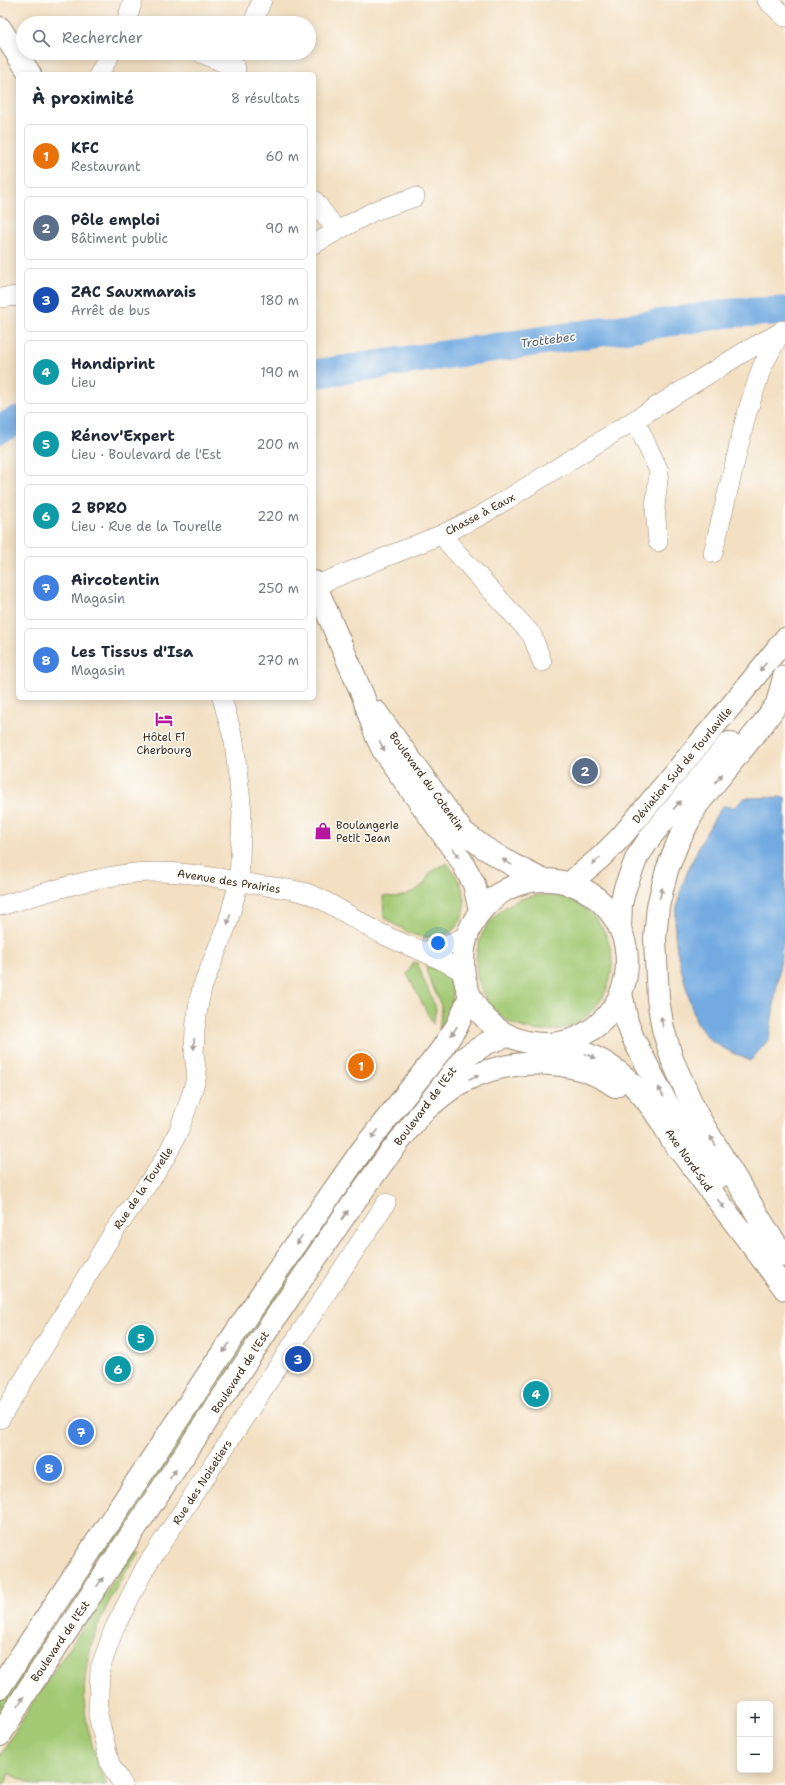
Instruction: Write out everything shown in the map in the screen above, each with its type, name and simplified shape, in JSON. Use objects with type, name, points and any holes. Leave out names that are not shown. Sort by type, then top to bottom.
[{"type":"main road","points":[[0,28],[16,53]]},
{"type":"main road","points":[[21,60],[29,72]]},
{"type":"main road","name":"Boulevard du Cotentin","points":[[316,586],[363,696],[376,735],[384,752],[461,860],[474,884],[480,911]]},
{"type":"main road","name":"Déviation Sud de Tourlaville","points":[[569,884],[601,857],[621,837],[785,639]]},
{"type":"main road","points":[[769,1234],[696,1113],[672,1059],[663,1029],[658,999],[655,939],[658,906],[667,870],[678,842],[697,805],[762,725],[777,704],[785,676]]},
{"type":"main road","name":"Déviation Sud de Tourlaville","points":[[620,928],[621,904],[630,873],[637,857],[652,835],[785,676]]},
{"type":"main road","name":"Boulevard du Cotentin","points":[[363,696],[387,726],[462,831],[483,847],[542,880]]},
{"type":"main road","points":[[542,880],[569,884],[590,894],[607,909],[620,928],[626,949],[627,972],[621,993],[610,1013],[594,1028],[574,1039],[553,1044],[529,1043],[507,1036],[483,1016],[470,996],[463,972],[463,954],[467,936],[480,911],[498,895],[519,884],[542,880]]},
{"type":"main road","name":"Axe Nord-Sud","points":[[621,993],[627,1022],[633,1038],[664,1098],[682,1128],[769,1234],[785,1256]]},
{"type":"main road","name":"Boulevard de l'Est","points":[[0,1687],[266,1287],[362,1150],[441,1050],[457,1026],[470,996]]},
{"type":"main road","name":"Boulevard de l'Est","points":[[0,1735],[33,1682],[347,1212],[419,1115],[464,1058],[487,1043],[507,1036]]},
{"type":"main road","name":"Axe Nord-Sud","points":[[553,1044],[582,1052],[604,1063],[622,1074],[639,1091],[660,1116],[672,1140],[785,1289]]},
{"type":"main road","points":[[419,1115],[452,1088],[497,1068],[521,1064],[555,1064],[588,1072],[612,1083],[634,1099],[672,1140]]},
{"type":"street","points":[[130,16],[133,0]]},
{"type":"street","points":[[256,16],[262,0]]},
{"type":"street","points":[[767,0],[785,17]]},
{"type":"street","points":[[100,72],[107,60]]},
{"type":"street","points":[[222,60],[237,65]]},
{"type":"street","points":[[316,243],[374,211],[415,197]]},
{"type":"street","points":[[316,203],[337,231]]},
{"type":"street","points":[[0,298],[16,296]]},
{"type":"street","name":"Chasse à Eaux","points":[[316,584],[443,534],[499,505],[783,327]]},
{"type":"street","name":"Chasse à Eaux","points":[[713,553],[746,416],[762,367],[783,327]]},
{"type":"street","points":[[635,420],[659,471],[655,507],[658,542]]},
{"type":"street","points":[[443,534],[448,543],[532,636],[542,662]]},
{"type":"street","name":"Rue de la Tourelle","points":[[0,1419],[113,1233],[157,1171],[176,1137],[191,1096],[197,1075],[194,1054],[195,1030],[202,988],[228,922],[239,882],[242,812],[234,741],[223,700]]},
{"type":"street","name":"Avenue des Prairies","points":[[0,906],[88,881],[136,873],[173,872],[202,875],[311,895],[402,944],[425,951],[448,962],[463,972]]},
{"type":"street","points":[[425,951],[442,947],[467,936]]},
{"type":"street","name":"Rue des Noisetiers","points":[[123,1785],[110,1764],[98,1715],[100,1669],[114,1629],[145,1568],[386,1203]]},
{"type":"green space","points":[[447,863],[460,884],[463,892],[463,913],[455,928],[440,936],[419,936],[406,931],[384,918],[383,896],[399,897],[415,891],[424,884],[430,872]]},
{"type":"green space","points":[[544,895],[564,898],[576,903],[592,915],[604,931],[609,943],[612,963],[609,983],[604,995],[592,1011],[576,1023],[564,1028],[544,1031],[524,1028],[512,1023],[496,1011],[484,995],[479,983],[476,963],[479,943],[484,931],[496,915],[512,903],[524,898]]},
{"type":"green space","points":[[414,962],[417,963],[436,1009],[433,1024],[407,974]]},
{"type":"green space","points":[[426,965],[445,976],[450,984],[452,992],[450,1010],[446,1020],[439,1029],[442,1008],[427,973]]},
{"type":"green space","points":[[443,1058],[450,1063],[0,1718],[0,1703],[5,1694],[366,1157]]},
{"type":"green space","points":[[135,1550],[139,1552],[107,1606],[98,1626],[91,1646],[84,1688],[86,1720],[95,1755],[107,1785],[34,1785],[10,1774],[4,1785],[0,1785],[0,1756],[33,1702]]},
{"type":"water","points":[[785,797],[785,929],[769,1039],[750,1061],[712,1041],[701,1030],[695,1018],[678,955],[675,933],[678,900],[683,883],[697,851],[722,806],[735,807],[744,798]]},
{"type":"waterway","name":"Trottebec","points":[[316,374],[731,313],[782,311]]},
{"type":"waterway","name":"Trottebec","points":[[0,429],[16,421]]},
{"type":"place","name":"Hôtel F1 Cherbourg","points":[[164,719]]},
{"type":"place","name":"Pôle emploi","points":[[585,771]]},
{"type":"place","name":"Boulangerie Petit Jean","points":[[323,831]]},
{"type":"place","name":"KFC","points":[[361,1066]]},
{"type":"place","name":"Rénov'Expert","points":[[141,1338]]},
{"type":"place","name":"ZAC Sauxmarais","points":[[298,1359]]},
{"type":"place","name":"2 BPRO","points":[[118,1369]]},
{"type":"place","name":"Handiprint","points":[[536,1394]]},
{"type":"place","name":"Aircotentin","points":[[81,1432]]},
{"type":"place","name":"Les Tissus d'Isa","points":[[49,1468]]}]
